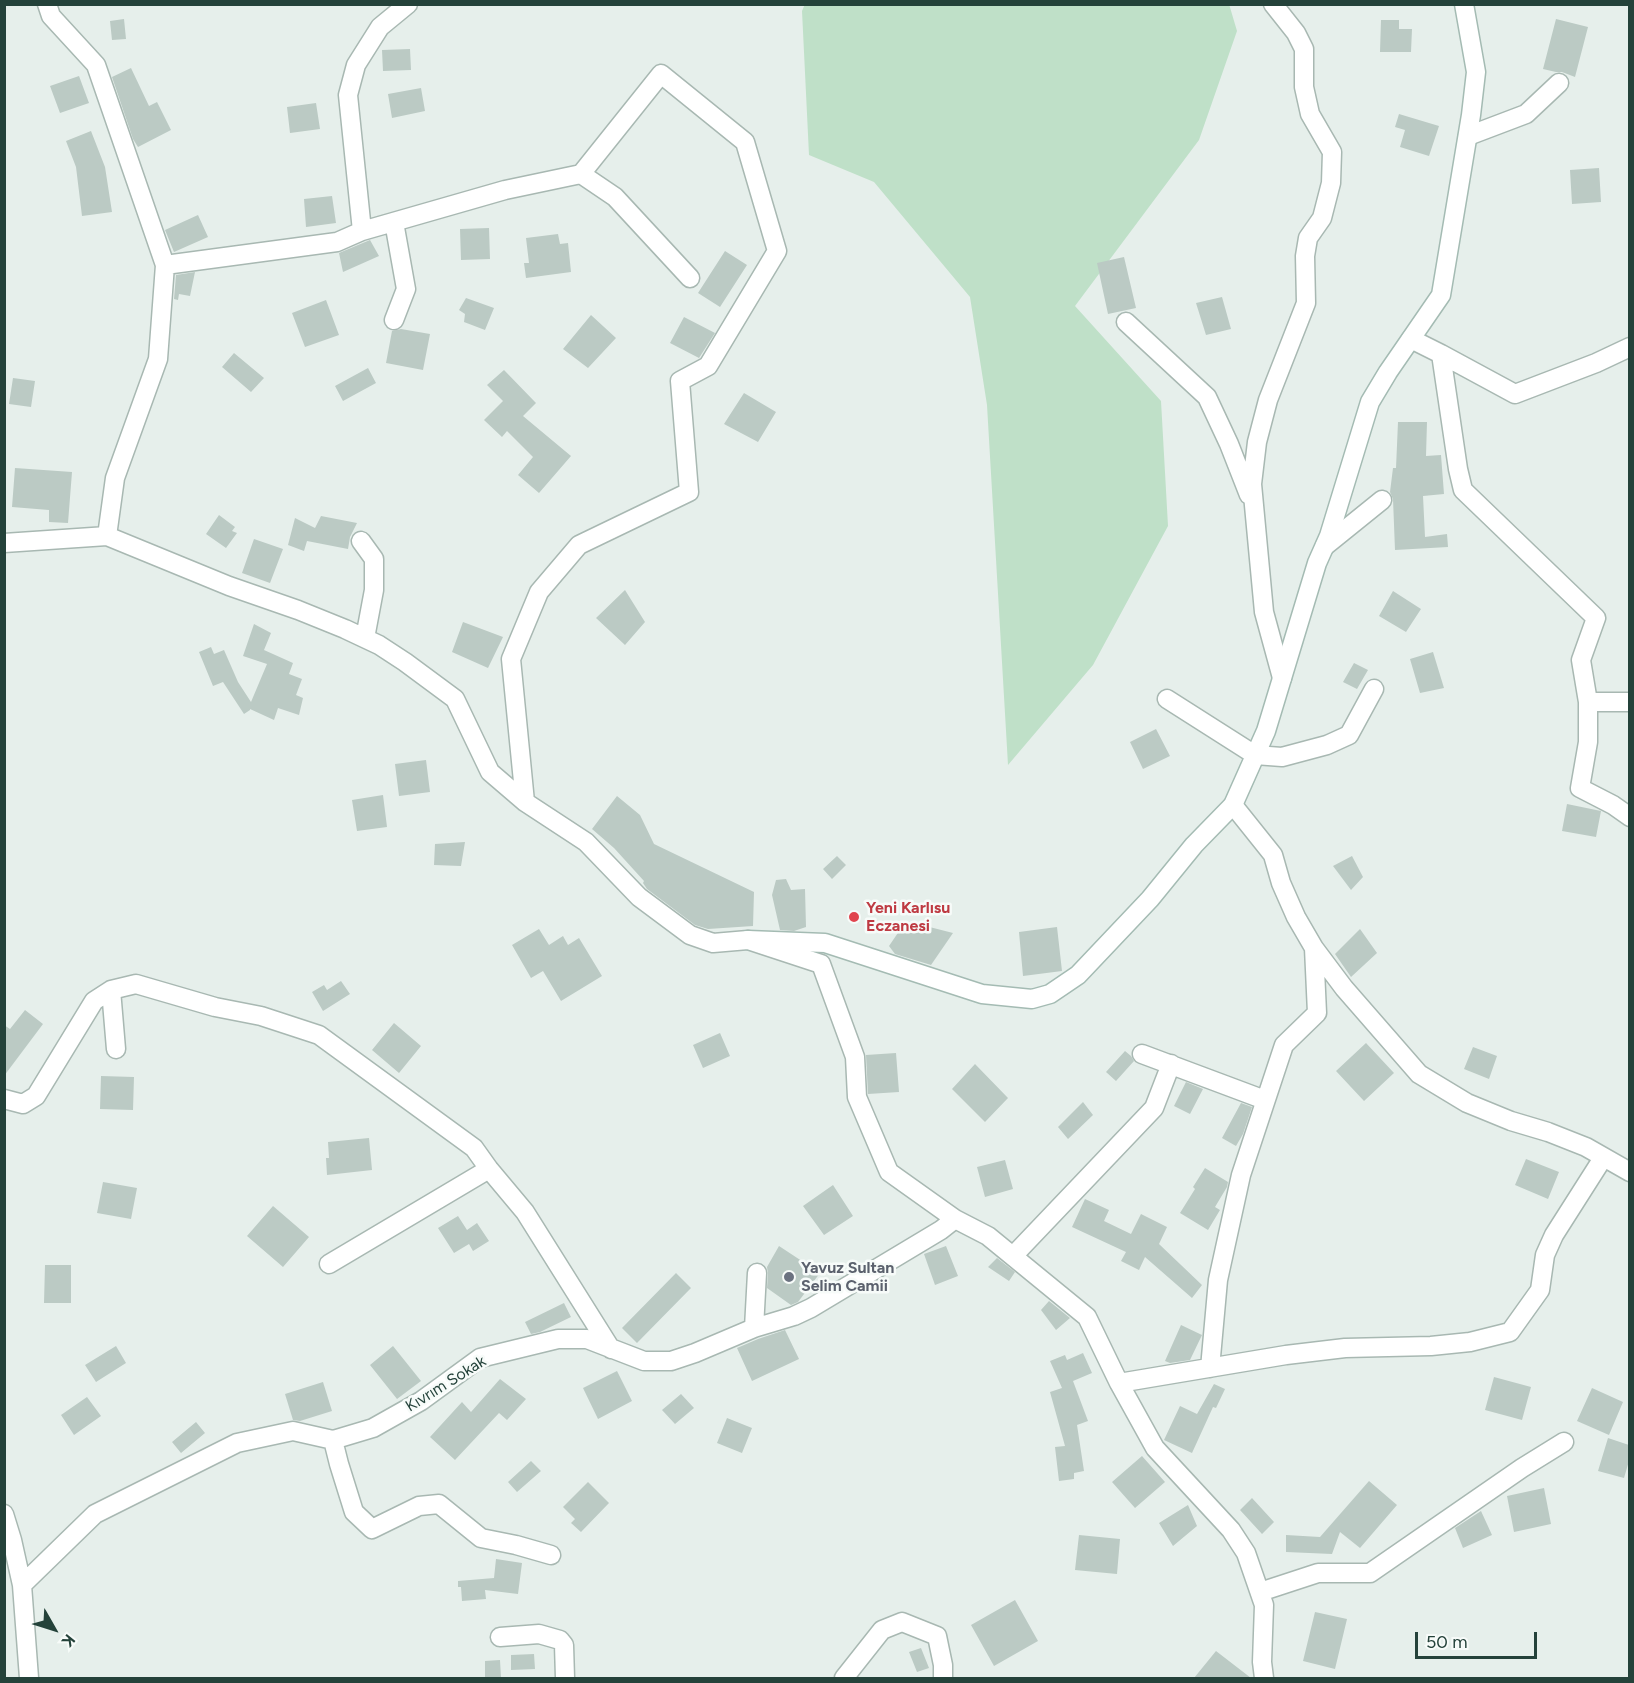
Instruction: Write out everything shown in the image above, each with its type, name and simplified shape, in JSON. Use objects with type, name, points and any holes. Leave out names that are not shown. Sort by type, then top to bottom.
[{"type":"street","points":[[47,4],[51,16],[96,65],[165,265],[158,359],[115,478],[107,536]]},
{"type":"street","points":[[362,231],[348,95],[356,65],[380,27],[408,4]]},
{"type":"street","points":[[1273,4],[1296,33],[1304,49],[1304,87],[1310,114],[1332,152],[1331,183],[1322,219],[1308,238],[1305,256],[1306,303],[1268,400],[1257,442],[1252,483],[1264,612],[1282,678]]},
{"type":"street","points":[[4,543],[107,536],[229,586],[298,610],[379,645],[454,699],[490,772],[525,801],[586,842],[639,897],[690,935],[713,943],[748,940],[825,943],[982,994],[1032,999],[1050,994],[1078,975],[1150,899],[1194,845],[1233,805],[1266,731],[1317,563],[1325,546],[1370,402],[1441,295],[1468,136],[1476,72],[1464,4]]},
{"type":"street","points":[[165,265],[337,242],[362,231],[505,190],[581,174],[660,74],[745,142],[777,252],[708,366],[680,381],[689,492],[579,545],[539,592],[511,659],[525,801]]},
{"type":"street","points":[[1468,136],[1526,114],[1559,83]]},
{"type":"street","points":[[581,174],[615,197],[690,278]]},
{"type":"street","points":[[394,222],[406,289],[394,320]]},
{"type":"street","points":[[1126,322],[1207,396],[1255,509]]},
{"type":"street","points":[[1411,339],[1515,394],[1596,363],[1629,347]]},
{"type":"street","points":[[1441,354],[1463,490],[1596,618],[1581,660],[1588,702],[1588,742],[1581,788],[1613,805],[1629,817]]},
{"type":"street","points":[[1325,546],[1382,500]]},
{"type":"street","points":[[361,541],[374,559],[374,590],[365,638]]},
{"type":"street","points":[[1167,699],[1255,755],[1282,757],[1327,745],[1349,735],[1374,690]]},
{"type":"street","points":[[1588,702],[1629,702]]},
{"type":"street","points":[[1233,805],[1273,855],[1281,883],[1296,917],[1314,948],[1344,988],[1419,1074],[1467,1103],[1576,1143],[1629,1172]]},
{"type":"street","points":[[748,940],[821,964],[855,1057],[857,1097],[889,1172],[955,1219],[988,1236],[1087,1317],[1119,1383],[1155,1448],[1231,1530],[1246,1553],[1264,1605],[1262,1662],[1264,1678]]},
{"type":"street","points":[[1210,1368],[1218,1280],[1241,1175],[1284,1045],[1317,1013],[1314,948]]},
{"type":"street","points":[[4,1099],[23,1104],[36,1096],[94,1001],[111,990],[136,984],[215,1008],[261,1016],[319,1035],[474,1148],[525,1212],[611,1348]]},
{"type":"street","points":[[111,990],[116,1049]]},
{"type":"street","points":[[1142,1054],[1265,1100]]},
{"type":"street","points":[[1013,1256],[1154,1107],[1171,1064]]},
{"type":"street","points":[[1119,1383],[1286,1355],[1345,1348],[1431,1346],[1470,1342],[1510,1332],[1540,1290],[1545,1255],[1554,1235],[1603,1158]]},
{"type":"street","points":[[329,1264],[489,1169]]},
{"type":"street","name":"Kıvrım Sokak","points":[[22,1585],[95,1514],[237,1443],[293,1431],[333,1440],[373,1428],[411,1407],[480,1358],[558,1339],[587,1339],[644,1360],[671,1361],[812,1308],[941,1230],[955,1219]]},
{"type":"street","points":[[754,1328],[757,1273]]},
{"type":"street","points":[[333,1440],[354,1512],[372,1529],[419,1506],[439,1504],[481,1538],[550,1555]]},
{"type":"street","points":[[1260,1592],[1318,1573],[1370,1573],[1512,1474],[1564,1442]]},
{"type":"street","points":[[4,1514],[22,1585],[29,1678]]},
{"type":"street","points":[[844,1678],[882,1630],[902,1622],[938,1636],[943,1678]]},
{"type":"street","points":[[500,1637],[539,1634],[560,1640],[564,1645],[565,1678]]},
{"type":"green space","points":[[805,4],[1229,4],[1237,31],[1199,140],[1075,306],[1161,401],[1168,526],[1093,665],[1008,765],[987,405],[970,297],[874,182],[809,155],[802,11]]},
{"type":"building","points":[[124,19],[126,39],[112,40],[110,21]]},
{"type":"building","points":[[1556,19],[1588,27],[1575,77],[1543,69]]},
{"type":"building","points":[[1381,20],[1399,20],[1399,29],[1412,29],[1411,52],[1380,52]]},
{"type":"building","points":[[410,49],[411,70],[383,71],[382,50]]},
{"type":"building","points":[[131,68],[149,106],[157,102],[171,130],[138,147],[133,139],[112,77]]},
{"type":"building","points":[[79,76],[89,103],[60,113],[50,86]]},
{"type":"building","points":[[421,88],[425,111],[392,118],[388,94]]},
{"type":"building","points":[[316,103],[320,129],[290,133],[287,107]]},
{"type":"building","points":[[1399,114],[1439,126],[1429,156],[1400,147],[1405,130],[1395,127]]},
{"type":"building","points":[[91,131],[105,167],[112,212],[82,216],[76,167],[66,141]]},
{"type":"building","points":[[1599,168],[1601,202],[1572,204],[1570,170]]},
{"type":"building","points":[[332,196],[336,223],[306,227],[304,199]]},
{"type":"building","points":[[198,215],[208,237],[174,252],[165,230]]},
{"type":"building","points":[[489,228],[490,259],[461,260],[460,229]]},
{"type":"building","points":[[558,234],[560,244],[568,243],[571,272],[526,278],[524,263],[529,263],[526,238]]},
{"type":"building","points":[[370,240],[379,256],[343,272],[339,253]]},
{"type":"building","points":[[725,251],[747,265],[720,307],[698,293]]},
{"type":"building","points":[[1124,257],[1136,308],[1108,314],[1097,263]]},
{"type":"building","points":[[195,272],[190,296],[179,294],[178,300],[174,299],[176,275]]},
{"type":"building","points":[[1222,297],[1231,329],[1206,335],[1196,303]]},
{"type":"building","points":[[466,298],[494,308],[485,330],[464,322],[465,314],[459,310]]},
{"type":"building","points":[[326,300],[339,335],[305,347],[292,313]]},
{"type":"building","points":[[591,315],[616,338],[588,368],[563,349]]},
{"type":"building","points":[[684,317],[715,333],[699,358],[670,343]]},
{"type":"building","points":[[401,329],[430,334],[423,370],[386,363],[392,331]]},
{"type":"building","points":[[234,353],[264,378],[251,392],[222,367]]},
{"type":"building","points":[[368,368],[376,383],[343,401],[335,386]]},
{"type":"building","points":[[504,370],[536,403],[523,416],[571,456],[539,493],[518,475],[533,457],[507,431],[502,437],[484,420],[503,401],[487,385]]},
{"type":"building","points":[[13,378],[35,381],[31,407],[9,404]]},
{"type":"building","points":[[744,393],[776,412],[758,442],[724,424]]},
{"type":"building","points":[[1398,422],[1427,422],[1426,456],[1441,455],[1444,494],[1423,496],[1425,537],[1447,534],[1448,547],[1395,550],[1393,499],[1390,492],[1393,468],[1396,468]]},
{"type":"building","points":[[15,468],[72,472],[68,523],[49,522],[49,510],[12,507]]},
{"type":"building","points":[[219,515],[235,527],[232,531],[237,533],[226,548],[206,534]]},
{"type":"building","points":[[321,516],[357,523],[350,537],[348,549],[307,541],[304,551],[288,545],[295,518],[315,528]]},
{"type":"building","points":[[254,539],[283,549],[270,583],[242,573]]},
{"type":"building","points":[[625,590],[645,622],[625,645],[596,618]]},
{"type":"building","points":[[1393,591],[1421,609],[1406,632],[1379,616]]},
{"type":"building","points":[[463,622],[503,637],[488,668],[452,652]]},
{"type":"building","points":[[254,624],[271,633],[264,650],[293,663],[289,674],[302,679],[296,695],[303,698],[299,715],[278,708],[274,720],[250,709],[244,714],[223,682],[213,686],[199,652],[211,647],[214,654],[224,650],[238,682],[251,702],[267,664],[243,656]]},
{"type":"building","points":[[1433,652],[1444,688],[1420,693],[1410,659]]},
{"type":"building","points":[[1354,663],[1368,670],[1357,689],[1343,682]]},
{"type":"building","points":[[1156,729],[1170,756],[1143,769],[1130,742]]},
{"type":"building","points":[[426,760],[430,792],[399,796],[395,764]]},
{"type":"building","points":[[383,795],[387,827],[357,831],[352,800]]},
{"type":"building","points":[[617,796],[640,815],[654,844],[754,892],[753,926],[708,929],[695,925],[647,889],[644,881],[614,848],[592,829]]},
{"type":"building","points":[[1567,804],[1601,811],[1596,837],[1562,831]]},
{"type":"building","points":[[465,842],[461,866],[434,865],[435,844]]},
{"type":"building","points":[[837,856],[846,865],[832,879],[823,869]]},
{"type":"building","points":[[1352,856],[1363,877],[1351,890],[1333,866]]},
{"type":"building","points":[[786,879],[791,890],[805,889],[806,927],[794,931],[780,930],[772,895],[776,880]]},
{"type":"building","points":[[906,921],[953,933],[931,965],[895,954],[889,946]]},
{"type":"building","points":[[1057,927],[1062,971],[1023,976],[1019,932]]},
{"type":"building","points":[[539,929],[549,945],[563,936],[568,945],[579,938],[602,976],[561,1001],[543,971],[531,978],[512,945]]},
{"type":"building","points":[[1360,929],[1377,953],[1351,977],[1335,954]]},
{"type":"building","points":[[341,981],[350,994],[323,1011],[312,992],[324,985],[327,990]]},
{"type":"building","points":[[25,1010],[43,1024],[4,1076],[4,1025],[10,1029]]},
{"type":"building","points":[[394,1023],[421,1046],[399,1073],[372,1050]]},
{"type":"building","points":[[720,1033],[730,1056],[703,1068],[693,1045]]},
{"type":"building","points":[[1366,1043],[1394,1073],[1364,1101],[1336,1071]]},
{"type":"building","points":[[1473,1047],[1497,1056],[1489,1079],[1464,1069]]},
{"type":"building","points":[[1125,1051],[1134,1061],[1116,1081],[1106,1072]]},
{"type":"building","points":[[896,1053],[899,1092],[868,1094],[866,1055]]},
{"type":"building","points":[[975,1064],[1008,1098],[985,1122],[952,1089]]},
{"type":"building","points":[[101,1076],[134,1077],[133,1110],[100,1109]]},
{"type":"building","points":[[1186,1082],[1203,1089],[1190,1114],[1174,1106]]},
{"type":"building","points":[[1083,1102],[1093,1115],[1068,1139],[1058,1127]]},
{"type":"building","points":[[1241,1103],[1252,1107],[1243,1134],[1236,1146],[1222,1138]]},
{"type":"building","points":[[369,1138],[372,1170],[327,1175],[328,1142]]},
{"type":"building","points":[[1526,1159],[1559,1172],[1548,1199],[1515,1185]]},
{"type":"building","points":[[1005,1160],[1013,1189],[985,1197],[977,1167]]},
{"type":"building","points":[[1205,1168],[1228,1182],[1215,1207],[1220,1210],[1208,1230],[1180,1213]]},
{"type":"building","points":[[103,1182],[137,1188],[131,1219],[97,1213]]},
{"type":"building","points":[[833,1185],[853,1216],[824,1235],[803,1206]]},
{"type":"building","points":[[1085,1199],[1109,1210],[1104,1221],[1131,1234],[1141,1214],[1167,1227],[1159,1244],[1202,1285],[1192,1298],[1145,1257],[1139,1270],[1121,1261],[1126,1252],[1072,1227]]},
{"type":"building","points":[[273,1206],[309,1237],[283,1267],[247,1236]]},
{"type":"building","points":[[458,1216],[467,1230],[477,1223],[489,1241],[473,1251],[469,1244],[454,1253],[438,1228]]},
{"type":"building","name":"Yavuz Sultan Selim Camii","points":[[779,1246],[820,1273],[798,1302],[791,1305],[767,1288],[767,1267]]},
{"type":"building","points":[[946,1246],[958,1276],[935,1285],[924,1254]]},
{"type":"building","points":[[997,1258],[1015,1272],[1009,1281],[988,1267]]},
{"type":"building","points":[[45,1265],[71,1265],[71,1303],[44,1303]]},
{"type":"building","points":[[676,1273],[691,1288],[637,1343],[622,1328]]},
{"type":"building","points":[[1049,1301],[1070,1318],[1056,1330],[1041,1310]]},
{"type":"building","points":[[564,1303],[571,1317],[531,1334],[525,1322]]},
{"type":"building","points":[[1181,1325],[1202,1335],[1190,1360],[1170,1363],[1165,1361]]},
{"type":"building","points":[[785,1330],[799,1359],[752,1381],[737,1348]]},
{"type":"building","points":[[116,1346],[126,1363],[96,1382],[85,1365]]},
{"type":"building","points":[[393,1346],[421,1381],[397,1399],[370,1365]]},
{"type":"building","points":[[1083,1353],[1092,1373],[1073,1381],[1088,1421],[1077,1425],[1084,1471],[1074,1473],[1074,1479],[1059,1481],[1055,1447],[1065,1446],[1050,1392],[1062,1388],[1050,1361],[1065,1355],[1067,1360]]},
{"type":"building","points":[[617,1371],[632,1401],[598,1419],[583,1388]]},
{"type":"building","points":[[1494,1377],[1531,1387],[1522,1420],[1485,1410]]},
{"type":"building","points":[[500,1379],[526,1399],[507,1420],[499,1413],[455,1460],[430,1437],[462,1402],[471,1412]]},
{"type":"building","points":[[323,1382],[332,1411],[300,1421],[293,1420],[285,1394]]},
{"type":"building","points":[[1214,1384],[1225,1389],[1216,1408],[1213,1407],[1192,1453],[1164,1440],[1180,1406],[1197,1414]]},
{"type":"building","points":[[1592,1388],[1623,1402],[1609,1435],[1577,1421]]},
{"type":"building","points":[[681,1394],[694,1408],[675,1424],[662,1410]]},
{"type":"building","points":[[87,1397],[101,1416],[74,1435],[61,1415]]},
{"type":"building","points":[[727,1418],[752,1428],[742,1453],[717,1443]]},
{"type":"building","points":[[196,1422],[205,1433],[181,1453],[172,1442]]},
{"type":"building","points":[[1608,1438],[1629,1445],[1629,1461],[1624,1478],[1598,1471]]},
{"type":"building","points":[[1142,1456],[1165,1482],[1135,1508],[1112,1482]]},
{"type":"building","points":[[531,1461],[541,1471],[517,1492],[508,1482]]},
{"type":"building","points":[[1369,1481],[1397,1505],[1360,1548],[1340,1532],[1332,1554],[1286,1552],[1286,1535],[1320,1537]]},
{"type":"building","points":[[588,1482],[609,1503],[581,1532],[571,1523],[575,1519],[563,1507]]},
{"type":"building","points":[[1544,1488],[1551,1524],[1514,1532],[1507,1496]]},
{"type":"building","points":[[1252,1498],[1274,1522],[1262,1534],[1240,1510]]},
{"type":"building","points":[[1188,1505],[1197,1526],[1173,1546],[1159,1523]]},
{"type":"building","points":[[1481,1511],[1492,1535],[1463,1548],[1455,1528]]},
{"type":"building","points":[[1079,1535],[1120,1539],[1117,1574],[1075,1570]]},
{"type":"building","points":[[496,1559],[522,1563],[518,1594],[485,1590],[486,1599],[462,1601],[458,1581],[494,1578]]},
{"type":"building","points":[[1015,1600],[1038,1641],[994,1666],[971,1625]]},
{"type":"building","points":[[1315,1612],[1347,1619],[1335,1669],[1303,1661]]},
{"type":"building","points":[[921,1648],[929,1668],[917,1672],[909,1652]]},
{"type":"building","points":[[1216,1651],[1251,1678],[1194,1678]]},
{"type":"building","points":[[534,1654],[535,1669],[511,1670],[511,1655]]},
{"type":"building","points":[[500,1660],[501,1678],[485,1678],[485,1661]]},
{"type":"place","name":"Yeni Karlısu Eczanesi","points":[[854,917]]},
{"type":"place","name":"Yavuz Sultan Selim Camii","points":[[789,1277]]}]
